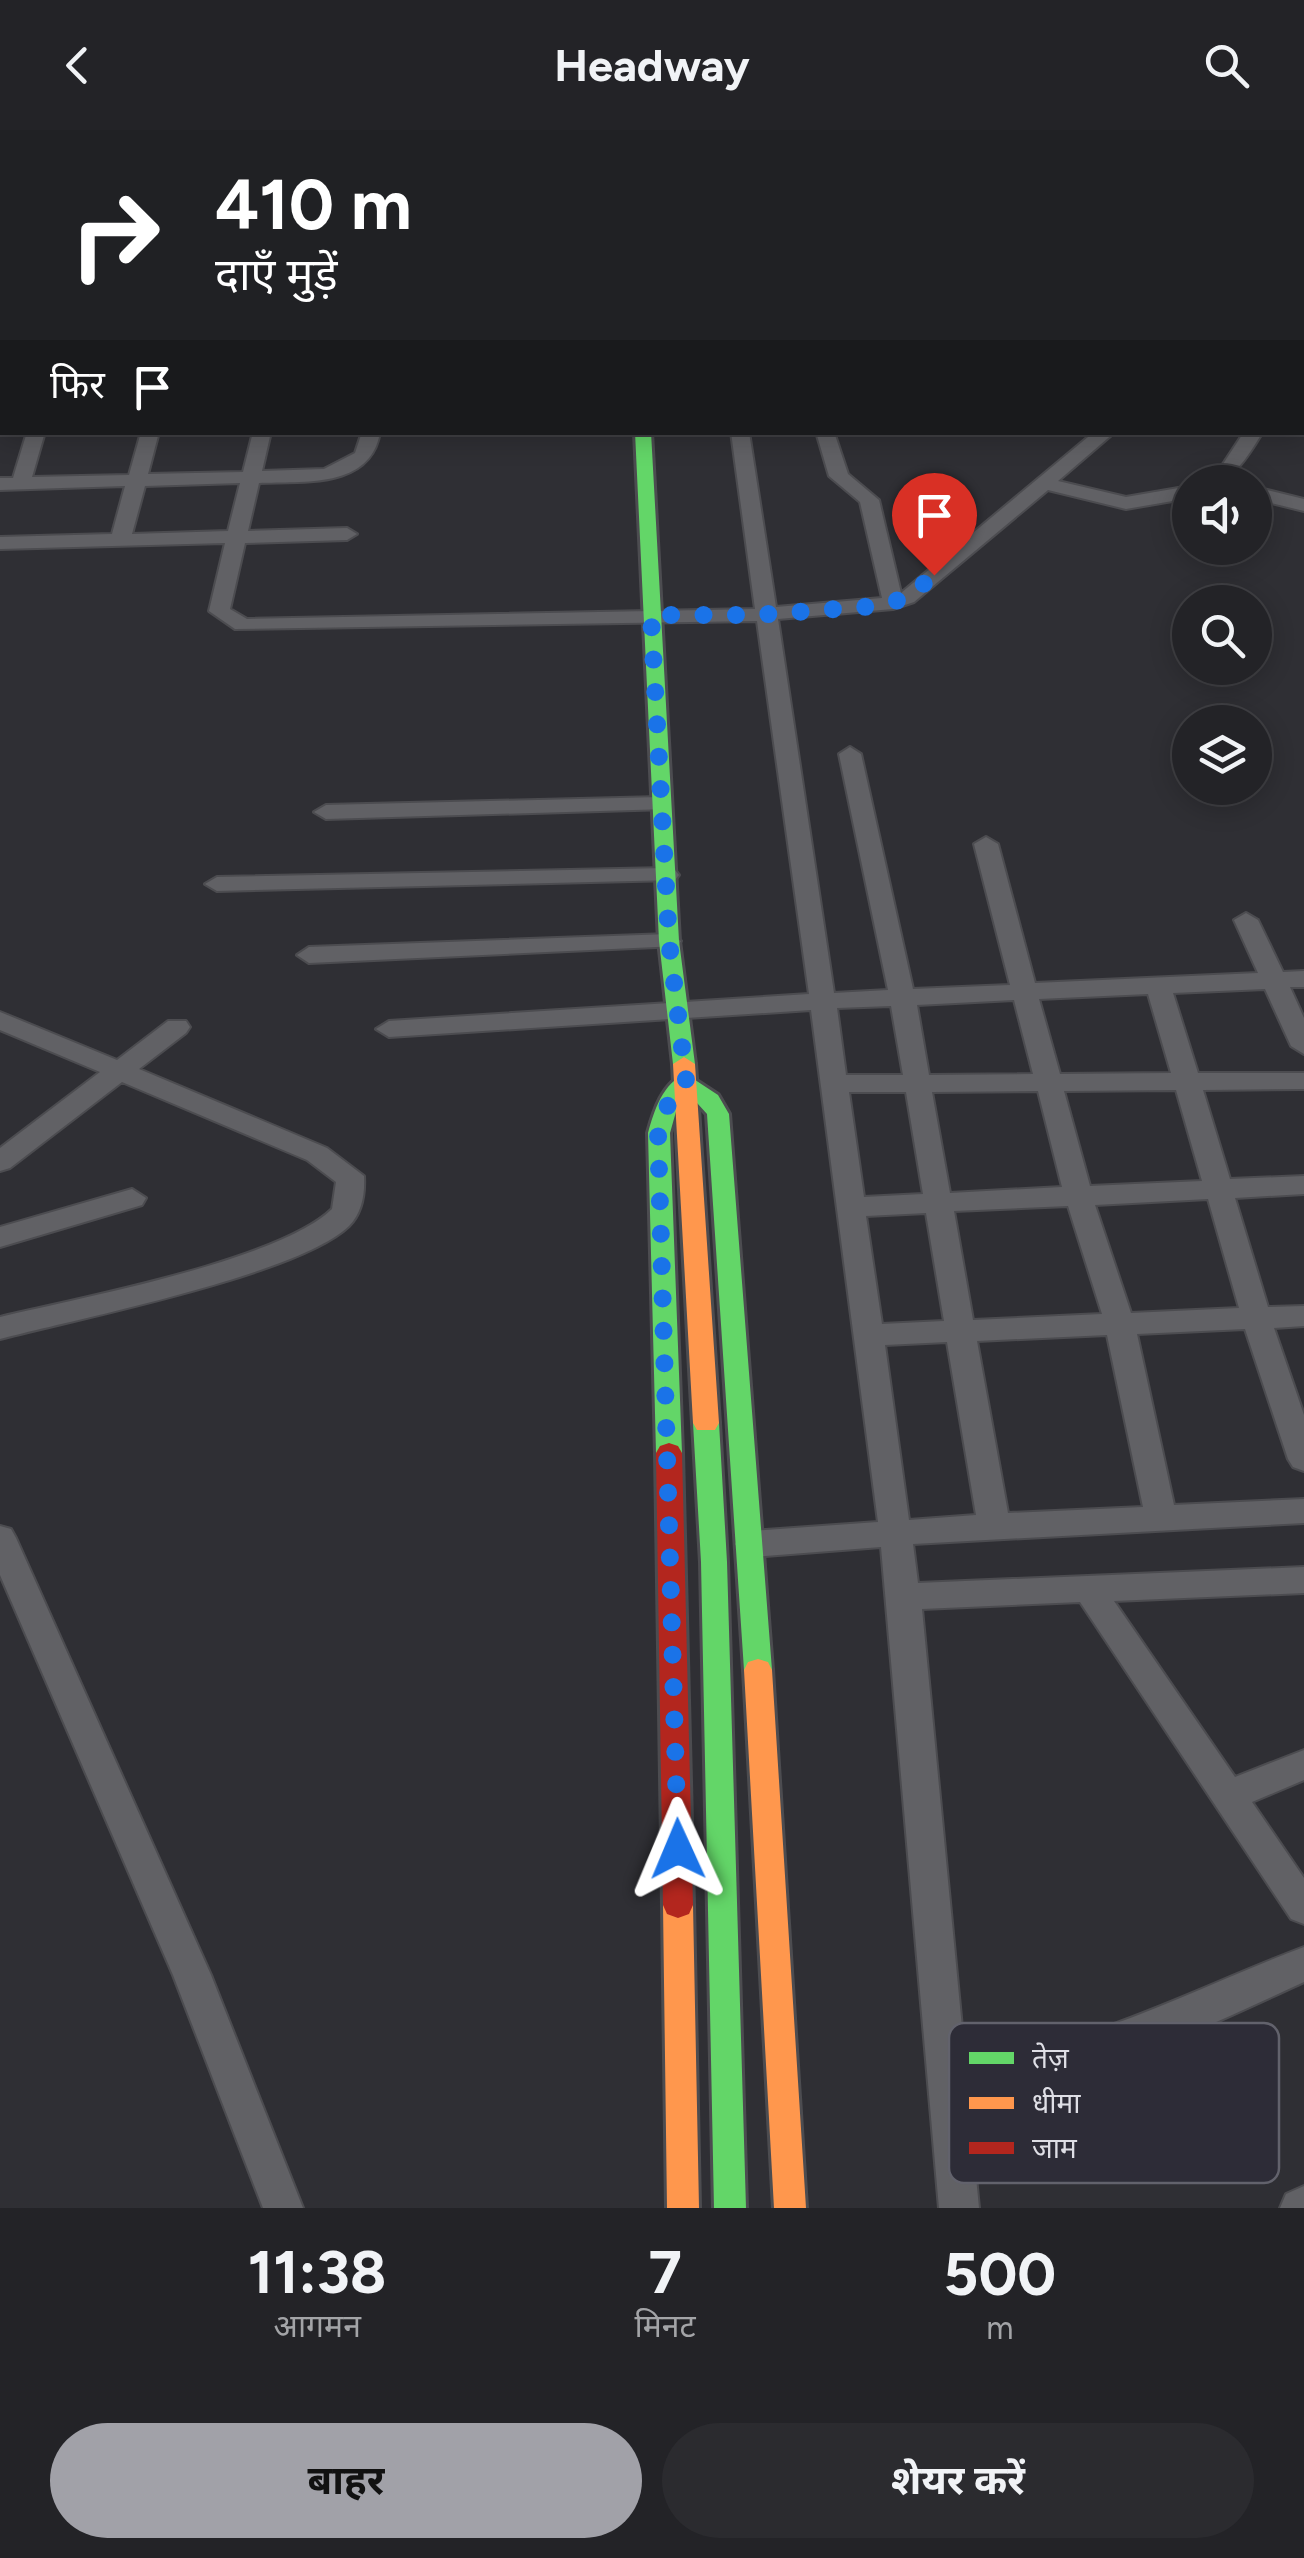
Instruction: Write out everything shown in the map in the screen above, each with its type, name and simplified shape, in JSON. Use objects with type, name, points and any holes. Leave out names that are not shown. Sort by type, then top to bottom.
[{"type":"street","points":[[21,484],[35,435]]},
{"type":"street","points":[[121,537],[133,481],[149,435]]},
{"type":"street","points":[[261,435],[241,534],[219,611],[242,625],[759,615],[894,604],[907,598],[1102,435]]},
{"type":"street","points":[[0,484],[326,475],[345,469],[369,452],[370,435]]},
{"type":"street","points":[[643,435],[662,750],[660,804],[669,941],[681,1012],[686,1080],[714,1562],[730,2208]]},
{"type":"street","points":[[740,435],[759,615],[816,1002],[834,1084],[852,1207],[868,1335],[885,1533],[904,1598],[949,2080]]},
{"type":"street","points":[[827,435],[839,476],[869,500],[894,604]]},
{"type":"street","points":[[1232,465],[1252,435]]},
{"type":"street","points":[[1044,484],[1126,503],[1172,495]]},
{"type":"street","points":[[1272,498],[1304,506]]},
{"type":"street","points":[[0,543],[347,534]]},
{"type":"street","points":[[850,754],[902,999],[994,1526]]},
{"type":"street","points":[[326,812],[660,804]]},
{"type":"street","points":[[986,844],[1079,1198],[1119,1321],[1161,1516]]},
{"type":"street","points":[[216,884],[666,875]]},
{"type":"street","points":[[1246,920],[1304,1046]]},
{"type":"street","points":[[309,955],[669,941]]},
{"type":"street","points":[[388,1029],[816,1002],[1304,979]]},
{"type":"street","points":[[1159,986],[1256,1316],[1304,1459]]},
{"type":"street","points":[[0,1162],[178,1027]]},
{"type":"street","points":[[0,1328],[276,1253],[322,1233],[339,1219],[351,1196],[350,1176],[338,1165],[124,1070],[6,1029]]},
{"type":"street","points":[[686,1080],[710,1100],[718,1114],[751,1544],[790,2208]]},
{"type":"street","points":[[683,2208],[674,1630],[658,1133],[666,1108],[686,1080]]},
{"type":"street","points":[[834,1084],[1304,1081]]},
{"type":"street","points":[[852,1207],[1304,1184]]},
{"type":"street","points":[[0,1237],[132,1198]]},
{"type":"street","points":[[868,1335],[1119,1321],[1304,1316]]},
{"type":"street","points":[[751,1544],[1161,1516],[1304,1511]]},
{"type":"street","points":[[0,1538],[192,1975],[284,2208]]},
{"type":"street","points":[[904,1598],[1304,1580]]},
{"type":"street","points":[[1088,1587],[1304,1908]]},
{"type":"street","points":[[1226,1796],[1304,1765]]},
{"type":"street","points":[[1162,2023],[1304,1964]]},
{"type":"street","points":[[957,2183],[959,2208]]},
{"type":"traffic: fast","points":[[643,435],[669,941],[684,1064]]},
{"type":"traffic: fast","points":[[669,1453],[659,1133],[666,1107],[686,1081],[710,1100],[718,1114],[758,1670]]},
{"type":"traffic: fast","points":[[706,1423],[714,1562],[730,2208]]},
{"type":"traffic: slow","points":[[684,1064],[706,1423]]},
{"type":"traffic: slow","points":[[758,1670],[790,2208]]},
{"type":"traffic: slow","points":[[678,1905],[683,2208]]},
{"type":"traffic: jam","points":[[669,1453],[678,1905]]},
{"type":"route","points":[[678,1849],[658,1133],[666,1108],[686,1080],[681,1012],[669,941],[660,804],[662,750],[651,615],[756,615],[894,604],[934,575]]}]
